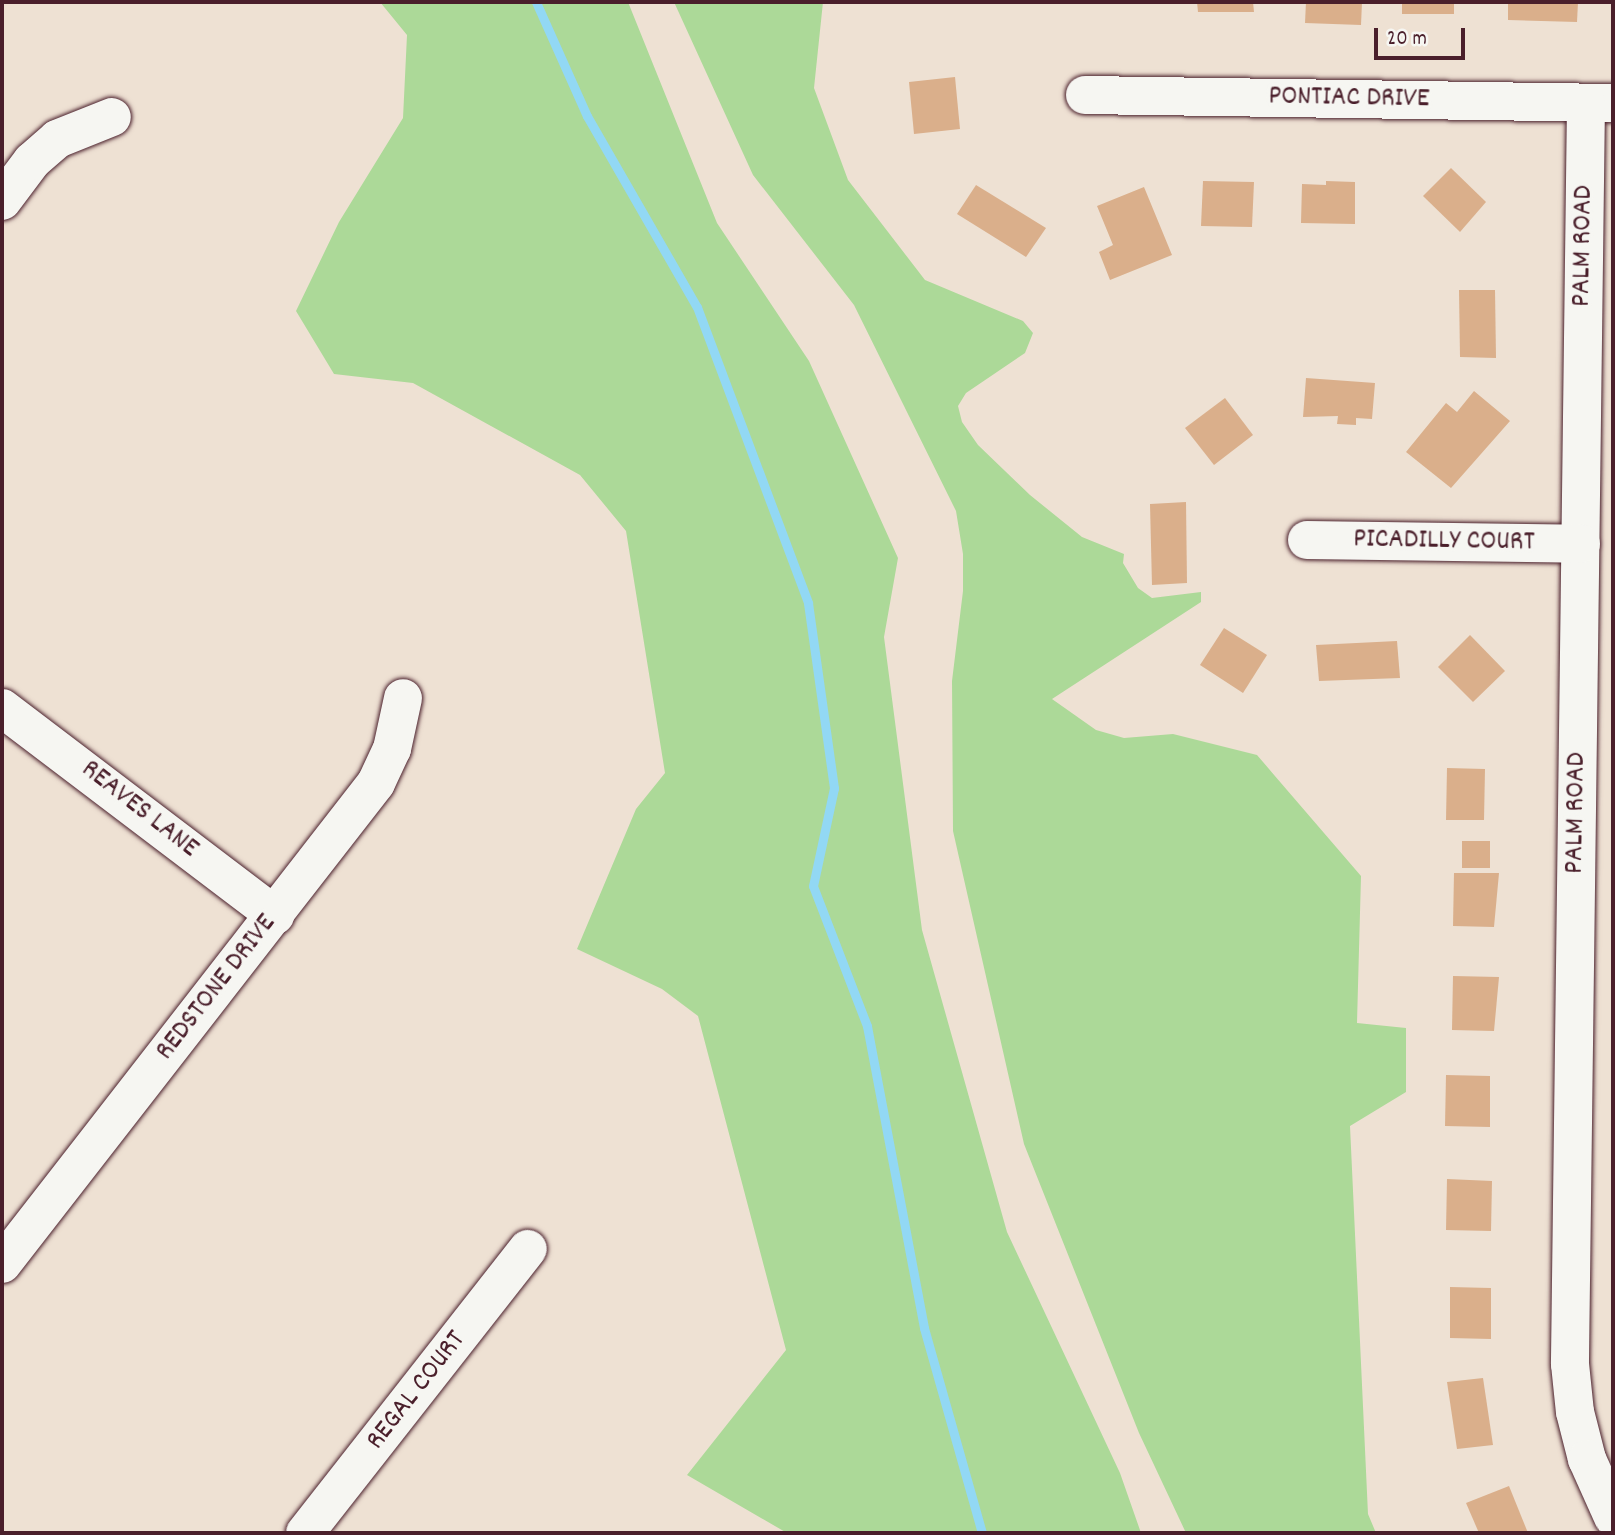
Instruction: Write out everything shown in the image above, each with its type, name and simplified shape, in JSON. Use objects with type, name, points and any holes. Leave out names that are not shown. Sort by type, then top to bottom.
[{"type":"street","name":"PONTIAC DRIVE","points":[[1085,95],[1600,103]]},
{"type":"street","name":"PALM ROAD","points":[[1600,103],[1581,544],[1570,1364],[1575,1412],[1587,1459],[1613,1517]]},
{"type":"street","points":[[2,201],[32,161],[57,139],[113,117]]},
{"type":"street","name":"PICADILLY COURT","points":[[1307,540],[1581,544]]},
{"type":"street","name":"REDSTONE DRIVE","points":[[2,1264],[376,783],[392,749],[403,698]]},
{"type":"street","name":"REAVES LANE","points":[[2,708],[275,915]]},
{"type":"street","name":"REGAL COURT","points":[[305,1533],[528,1248]]},
{"type":"green space","points":[[380,2],[628,2],[717,223],[809,361],[898,558],[884,637],[922,930],[1007,1232],[1120,1473],[1141,1533],[787,1533],[687,1475],[786,1350],[698,1016],[662,989],[577,949],[636,809],[665,773],[626,531],[580,475],[413,383],[334,374],[296,311],[339,222],[403,118],[407,35]]},
{"type":"green space","points":[[674,2],[823,2],[814,88],[848,180],[925,280],[1023,321],[1033,333],[1025,353],[966,393],[958,406],[962,422],[978,445],[1030,495],[1082,537],[1124,554],[1123,563],[1138,588],[1152,598],[1201,592],[1201,602],[1052,699],[1096,730],[1124,738],[1173,734],[1257,755],[1361,876],[1357,1023],[1406,1028],[1406,1092],[1350,1126],[1368,1514],[1376,1533],[1186,1533],[1139,1433],[1024,1144],[953,831],[952,681],[963,591],[963,554],[956,511],[854,305],[753,175]]},
{"type":"building","points":[[1197,2],[1253,2],[1254,12],[1198,12]]},
{"type":"building","points":[[1306,2],[1362,2],[1361,25],[1305,23]]},
{"type":"building","points":[[1402,2],[1454,2],[1454,14],[1402,14]]},
{"type":"building","points":[[1508,2],[1578,2],[1577,22],[1508,20]]},
{"type":"building","points":[[955,77],[960,129],[914,134],[909,82]]},
{"type":"building","points":[[1451,168],[1486,202],[1460,232],[1423,196]]},
{"type":"building","points":[[1203,181],[1254,182],[1252,227],[1201,226]]},
{"type":"building","points":[[1326,181],[1355,182],[1355,224],[1301,223],[1302,184],[1326,185]]},
{"type":"building","points":[[976,185],[1046,228],[1026,257],[957,214]]},
{"type":"building","points":[[1144,187],[1172,255],[1110,280],[1099,252],[1113,245],[1097,206]]},
{"type":"building","points":[[1459,290],[1495,290],[1496,358],[1460,357]]},
{"type":"building","points":[[1306,378],[1375,383],[1372,419],[1356,418],[1356,425],[1337,424],[1338,416],[1303,417]]},
{"type":"building","points":[[1474,391],[1510,421],[1451,488],[1406,452],[1446,403],[1457,412]]},
{"type":"building","points":[[1225,398],[1253,435],[1214,465],[1185,428]]},
{"type":"building","points":[[1186,502],[1187,583],[1152,585],[1150,504]]},
{"type":"building","points":[[1224,628],[1267,655],[1243,693],[1200,665]]},
{"type":"building","points":[[1470,635],[1505,671],[1473,702],[1438,667]]},
{"type":"building","points":[[1397,641],[1400,678],[1319,681],[1316,645]]},
{"type":"building","points":[[1447,768],[1485,769],[1484,820],[1446,820]]},
{"type":"building","points":[[1462,841],[1490,841],[1490,868],[1462,868]]},
{"type":"building","points":[[1454,873],[1499,873],[1494,927],[1453,926]]},
{"type":"building","points":[[1453,976],[1499,977],[1494,1031],[1452,1030]]},
{"type":"building","points":[[1446,1075],[1490,1076],[1490,1127],[1445,1126]]},
{"type":"building","points":[[1447,1179],[1492,1181],[1491,1231],[1446,1230]]},
{"type":"building","points":[[1450,1287],[1491,1288],[1491,1339],[1450,1338]]},
{"type":"building","points":[[1483,1378],[1493,1445],[1457,1449],[1447,1382]]},
{"type":"building","points":[[1509,1486],[1528,1533],[1479,1533],[1466,1503]]},
{"type":"waterway","points":[[536,2],[587,116],[697,307],[808,603],[834,788],[813,886],[867,1026],[924,1328],[982,1533]]}]
